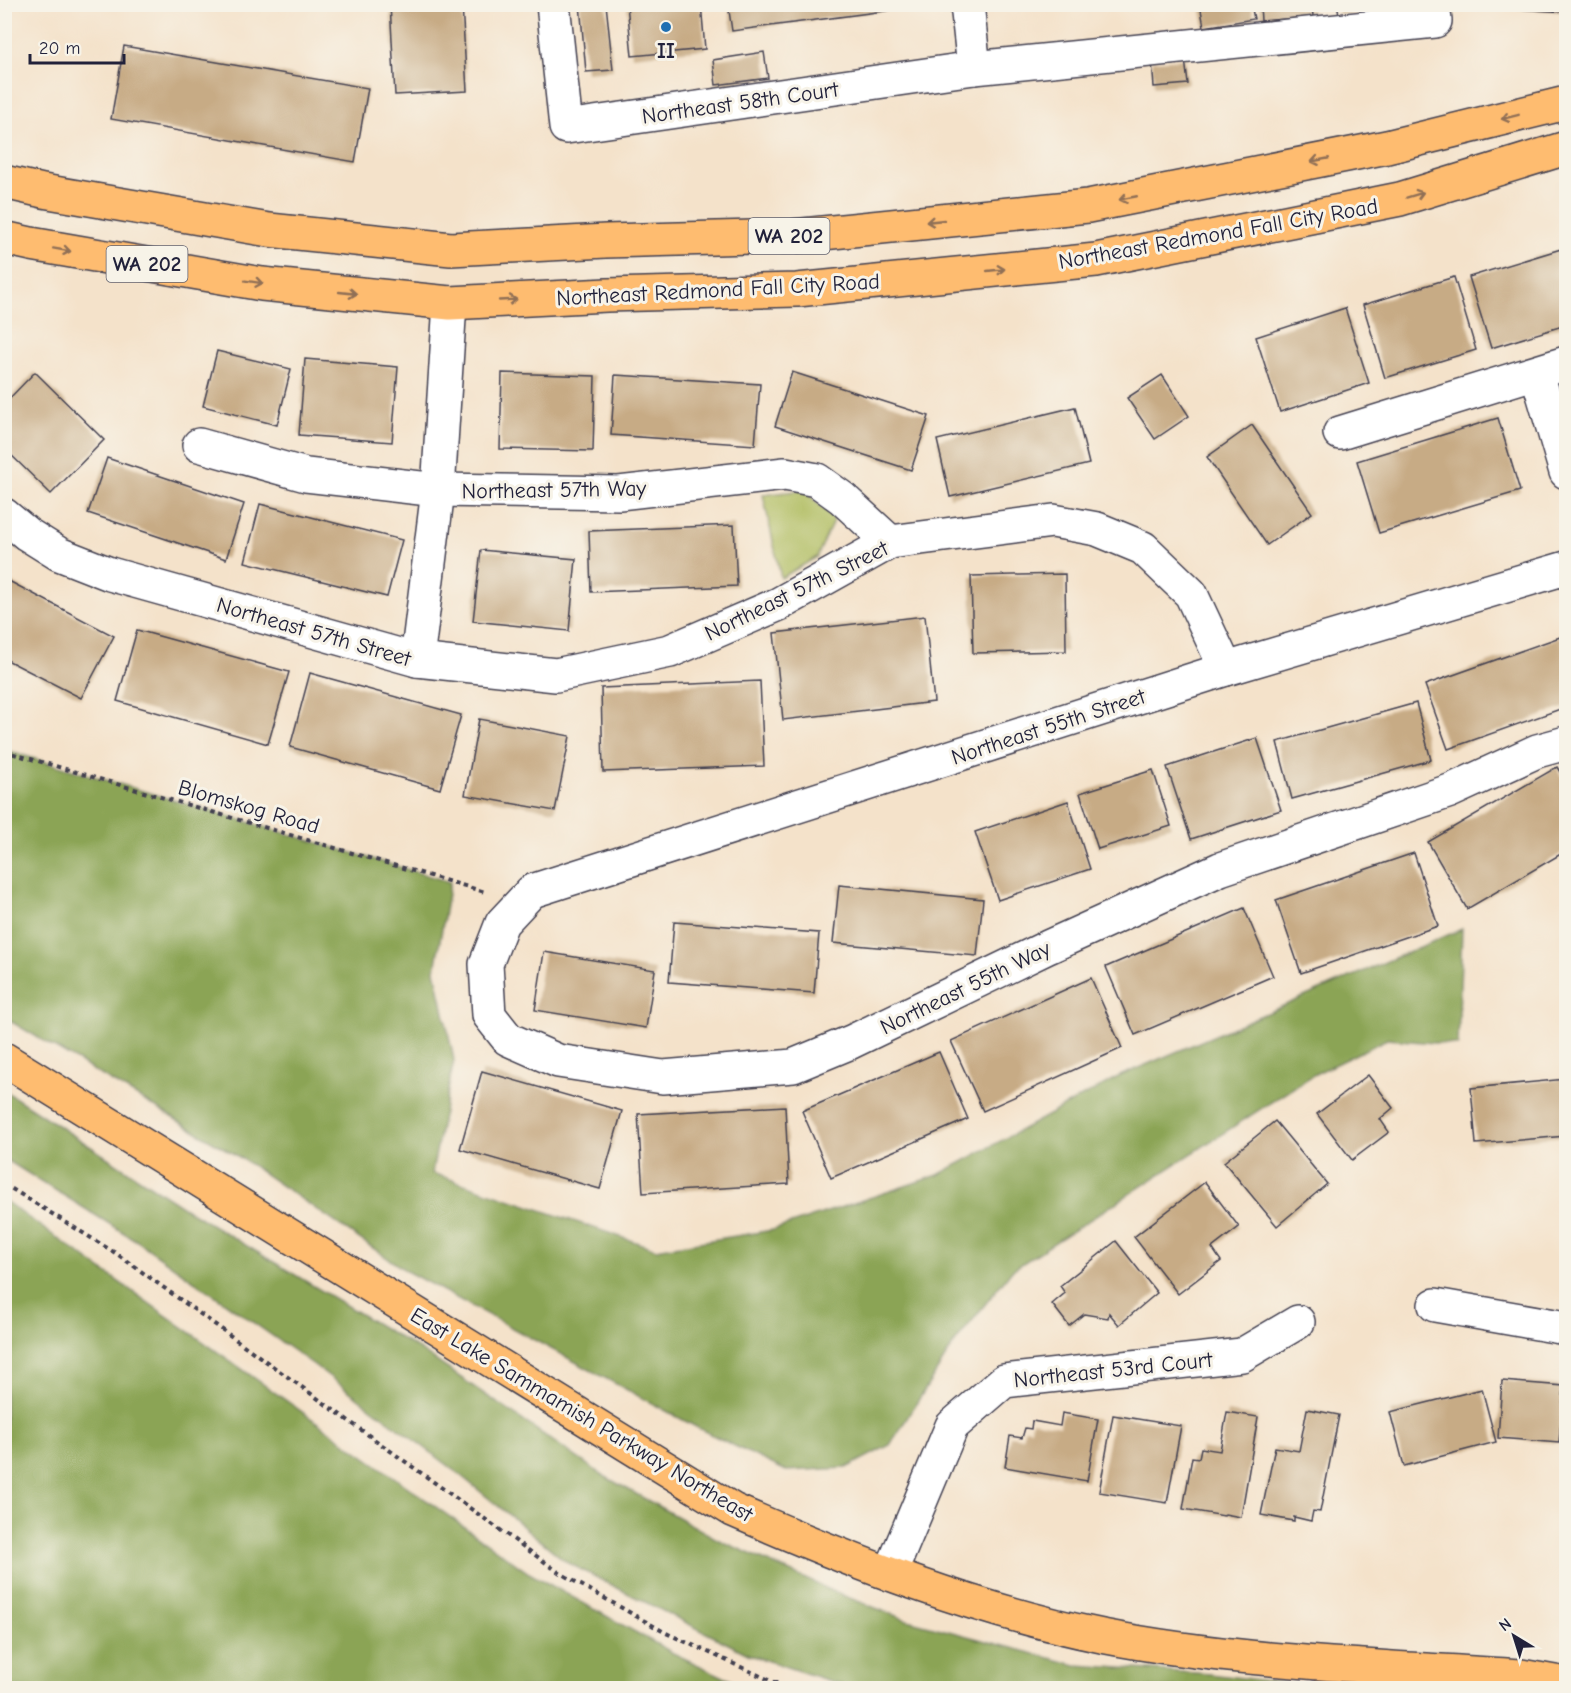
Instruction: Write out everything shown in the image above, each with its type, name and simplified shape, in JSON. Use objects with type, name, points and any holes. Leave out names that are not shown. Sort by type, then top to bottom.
[{"type":"main road","name":"WA 202","points":[[4,182],[43,191],[269,230],[451,249],[606,241],[793,236],[1088,206],[1387,147],[1566,103]]},
{"type":"main road","name":"Northeast Redmond Fall City Road","points":[[4,238],[262,284],[450,303],[608,295],[796,290],[1096,260],[1400,199],[1566,148]]},
{"type":"main road","name":"East Lake Sammamish Parkway Northeast","points":[[4,1059],[733,1510],[833,1553],[966,1601],[1102,1636],[1237,1656],[1521,1676],[1566,1684]]},
{"type":"street","name":"Northeast 58th Court","points":[[553,4],[566,127],[974,68]]},
{"type":"street","points":[[967,4],[974,68],[1435,21],[1433,4]]},
{"type":"street","points":[[417,660],[438,490],[450,303]]},
{"type":"street","points":[[1340,433],[1552,368],[1566,472]]},
{"type":"street","name":"Northeast 57th Way","points":[[199,445],[306,475],[438,490],[619,493],[785,474],[817,480],[842,498],[890,542]]},
{"type":"street","name":"Northeast 57th Street","points":[[4,515],[27,534],[59,554],[110,574],[417,660],[556,675],[670,651],[779,604],[890,542],[1053,521],[1097,529],[1143,548],[1191,594],[1226,669]]},
{"type":"street","name":"Northeast 55th Street","points":[[532,891],[1226,669],[1566,568]]},
{"type":"street","name":"Northeast 55th Way","points":[[532,891],[502,923],[486,964],[489,1015],[508,1039],[558,1061],[663,1077],[792,1066],[852,1042],[1048,947],[1220,868],[1450,791],[1537,751],[1566,743]]},
{"type":"street","points":[[1435,1305],[1566,1328]]},
{"type":"street","name":"Northeast 53rd Court","points":[[890,1574],[952,1426],[1004,1381],[1242,1355],[1298,1322]]},
{"type":"path","name":"Blomskog Road","points":[[4,752],[485,892]]},
{"type":"path","points":[[4,1184],[117,1254],[560,1573],[666,1633],[787,1689]]},
{"type":"green space","points":[[804,490],[834,519],[817,557],[781,578],[763,495]]},
{"type":"green space","points":[[5,750],[450,882],[435,970],[454,1060],[432,1173],[656,1249],[773,1230],[938,1175],[1120,1076],[1462,929],[1458,1045],[1387,1039],[1313,1075],[1012,1270],[954,1344],[890,1445],[846,1468],[786,1471],[698,1428],[408,1272],[244,1160],[5,1018]]},
{"type":"green space","points":[[5,1091],[194,1214],[420,1350],[604,1476],[717,1539],[839,1594],[907,1620],[1076,1665],[1210,1674],[1324,1688],[851,1688],[750,1655],[568,1563],[449,1466],[314,1365],[137,1241],[5,1159]]},
{"type":"green space","points":[[5,1201],[529,1573],[673,1653],[747,1688],[5,1688]]},
{"type":"building","points":[[390,4],[462,4],[467,91],[395,95]]},
{"type":"building","points":[[580,4],[606,4],[613,70],[586,72]]},
{"type":"building","name":"II","points":[[627,4],[701,4],[705,49],[632,56]]},
{"type":"building","points":[[728,4],[922,4],[922,6],[732,31]]},
{"type":"building","points":[[1200,4],[1251,4],[1254,19],[1204,27]]},
{"type":"building","points":[[1260,4],[1312,4],[1313,17],[1261,21]]},
{"type":"building","points":[[1337,4],[1390,4],[1390,9],[1339,15]]},
{"type":"building","points":[[1503,4],[1566,4],[1566,12],[1502,8]]},
{"type":"building","points":[[124,46],[368,88],[355,162],[111,119]]},
{"type":"building","points":[[764,52],[768,78],[716,85],[713,60]]},
{"type":"building","points":[[1185,59],[1188,84],[1154,87],[1152,61]]},
{"type":"building","points":[[1561,249],[1566,266],[1566,325],[1491,348],[1469,277]]},
{"type":"building","points":[[1454,277],[1476,350],[1385,378],[1363,305]]},
{"type":"building","points":[[1345,308],[1369,383],[1280,412],[1256,337]]},
{"type":"building","points":[[217,351],[291,369],[277,425],[203,406]]},
{"type":"building","points":[[305,359],[398,367],[392,442],[299,435]]},
{"type":"building","points":[[35,372],[104,440],[51,494],[4,448],[4,404]]},
{"type":"building","points":[[792,372],[929,416],[911,470],[775,426]]},
{"type":"building","points":[[502,373],[595,376],[593,451],[500,449]]},
{"type":"building","points":[[615,375],[760,384],[755,445],[611,435]]},
{"type":"building","points":[[1162,375],[1189,416],[1155,439],[1127,398]]},
{"type":"building","points":[[1075,407],[1089,464],[950,497],[937,440]]},
{"type":"building","points":[[1498,418],[1520,491],[1379,533],[1357,461]]},
{"type":"building","points":[[1252,425],[1312,513],[1267,545],[1207,457]]},
{"type":"building","points":[[107,458],[244,504],[226,559],[88,513]]},
{"type":"building","points":[[260,504],[402,540],[387,597],[245,562]]},
{"type":"building","points":[[734,525],[737,586],[591,592],[589,531]]},
{"type":"building","points":[[481,550],[576,559],[569,631],[473,621]]},
{"type":"building","points":[[1065,574],[1066,651],[973,653],[971,576]]},
{"type":"building","points":[[5,579],[114,636],[81,698],[5,659]]},
{"type":"building","points":[[925,616],[934,702],[783,720],[774,633]]},
{"type":"building","points":[[137,630],[289,672],[268,744],[117,701]]},
{"type":"building","points":[[1560,637],[1566,656],[1566,707],[1448,749],[1425,685]]},
{"type":"building","points":[[310,673],[461,715],[440,789],[290,747]]},
{"type":"building","points":[[760,681],[764,766],[603,772],[601,688]]},
{"type":"building","points":[[1416,703],[1431,760],[1292,799],[1277,742]]},
{"type":"building","points":[[479,719],[570,736],[555,811],[465,795]]},
{"type":"building","points":[[1257,738],[1281,810],[1191,839],[1167,767]]},
{"type":"building","points":[[1557,767],[1566,782],[1566,851],[1467,909],[1428,842]]},
{"type":"building","points":[[1153,770],[1171,826],[1098,849],[1080,793]]},
{"type":"building","points":[[1068,801],[1090,869],[998,900],[975,832]]},
{"type":"building","points":[[1414,853],[1438,926],[1301,973],[1276,900]]},
{"type":"building","points":[[839,885],[983,899],[977,956],[833,943]]},
{"type":"building","points":[[1244,908],[1273,976],[1135,1035],[1106,967]]},
{"type":"building","points":[[674,922],[819,933],[814,993],[669,982]]},
{"type":"building","points":[[544,952],[655,970],[646,1028],[535,1010]]},
{"type":"building","points":[[1091,978],[1122,1048],[983,1111],[951,1041]]},
{"type":"building","points":[[939,1052],[968,1119],[831,1178],[802,1111]]},
{"type":"building","points":[[482,1071],[622,1111],[600,1189],[460,1149]]},
{"type":"building","points":[[1368,1075],[1393,1108],[1380,1119],[1389,1132],[1352,1160],[1317,1114]]},
{"type":"building","points":[[1566,1079],[1566,1136],[1476,1144],[1471,1088]]},
{"type":"building","points":[[785,1106],[789,1184],[643,1193],[638,1114]]},
{"type":"building","points":[[1275,1121],[1327,1184],[1277,1226],[1224,1162]]},
{"type":"building","points":[[1205,1182],[1239,1227],[1212,1248],[1221,1261],[1178,1294],[1134,1237]]},
{"type":"building","points":[[1116,1241],[1157,1293],[1119,1325],[1109,1313],[1108,1318],[1084,1314],[1069,1326],[1052,1304],[1065,1293],[1060,1286]]},
{"type":"building","points":[[1502,1381],[1564,1386],[1559,1443],[1498,1438]]},
{"type":"building","points":[[1482,1389],[1496,1442],[1404,1466],[1390,1412]]},
{"type":"building","points":[[1307,1409],[1339,1415],[1320,1512],[1313,1511],[1311,1521],[1294,1517],[1294,1521],[1261,1515],[1275,1447],[1299,1451]]},
{"type":"building","points":[[1227,1412],[1258,1417],[1241,1517],[1183,1509],[1192,1457],[1199,1458],[1201,1448],[1220,1451]]},
{"type":"building","points":[[1062,1413],[1098,1419],[1087,1481],[1005,1467],[1010,1436],[1022,1438],[1025,1428],[1031,1429],[1032,1421],[1060,1426]]},
{"type":"building","points":[[1113,1415],[1181,1426],[1167,1503],[1099,1492]]},
{"type":"place","name":"II","points":[[666,27]]}]
